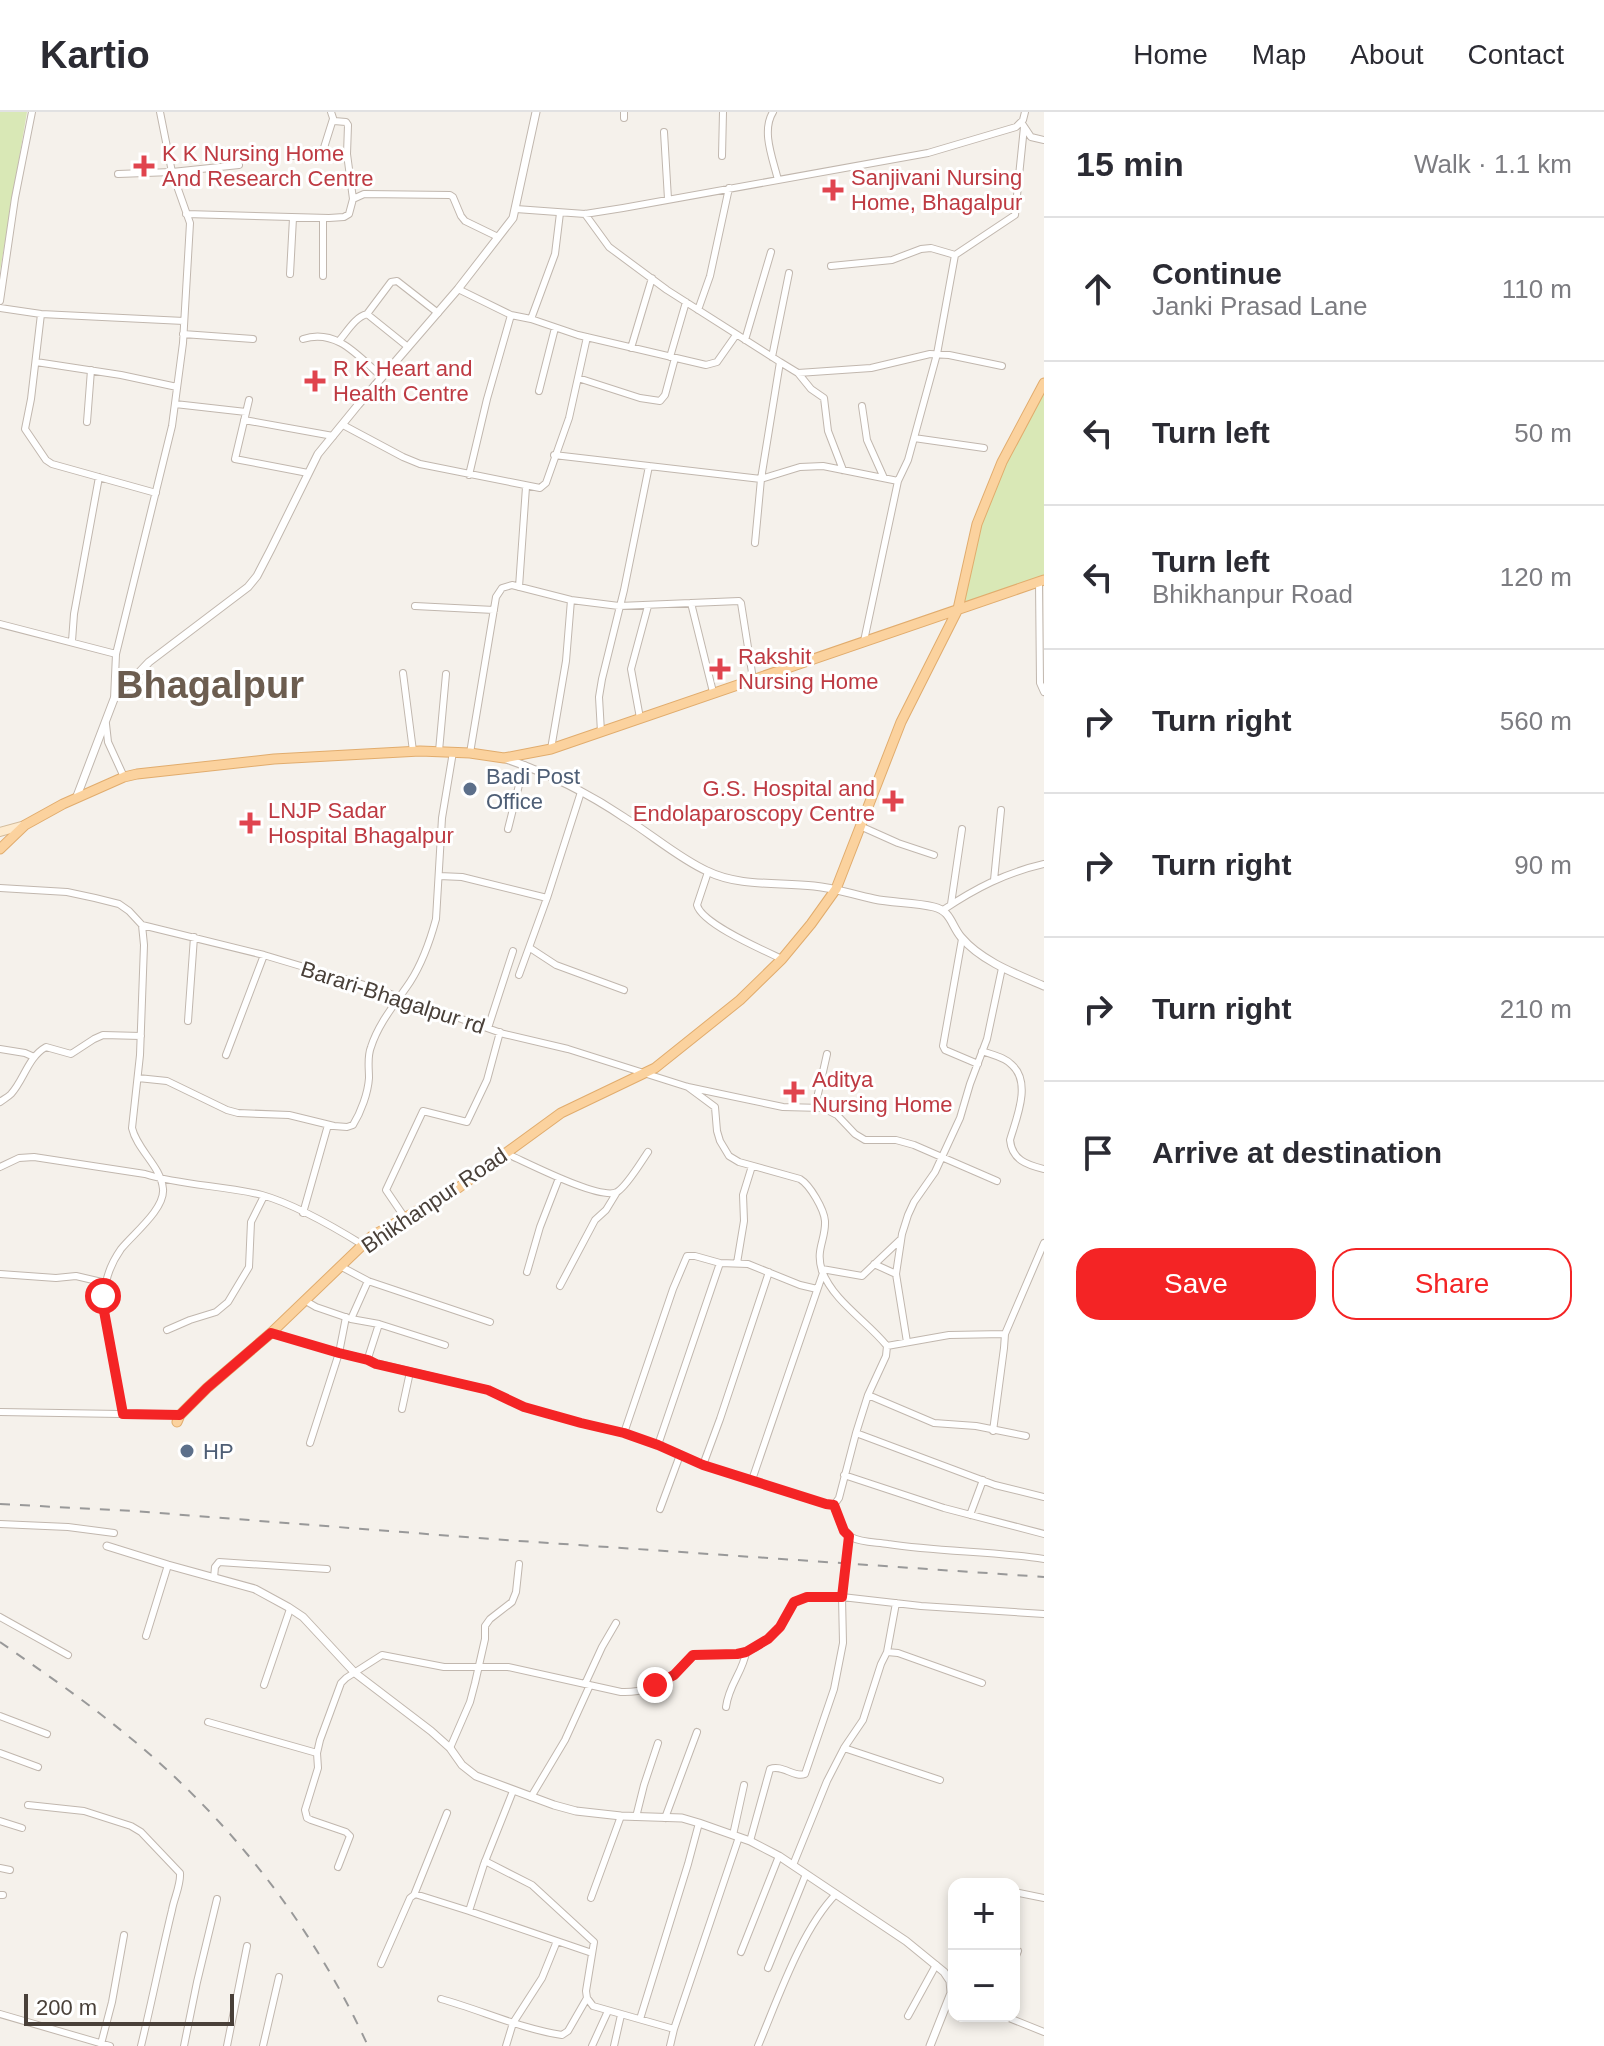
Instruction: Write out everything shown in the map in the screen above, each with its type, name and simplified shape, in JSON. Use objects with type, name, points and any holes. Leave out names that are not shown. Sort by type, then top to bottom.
[{"type":"main road","name":"Bhikhanpur Road","points":[[178,1419],[207,1388],[271,1333],[372,1236],[458,1188],[561,1113],[655,1068],[740,1000],[782,959],[836,889],[901,722],[958,609],[977,524],[1002,462],[1044,383]]},
{"type":"main road","points":[[0,832],[25,825],[77,796],[124,777],[274,759],[413,751],[504,758],[551,749],[1042,581]]},
{"type":"main road","points":[[0,849],[25,825]]},
{"type":"street","points":[[0,301],[15,198],[32,112]]},
{"type":"street","points":[[114,699],[116,654],[172,426],[183,334],[190,223],[172,172],[160,112]]},
{"type":"street","points":[[77,796],[114,699],[149,662],[248,587],[257,576],[318,454],[458,289],[513,218],[536,112]]},
{"type":"street","points":[[722,156],[723,112]]},
{"type":"street","points":[[773,112],[769,117],[768,136],[778,180]]},
{"type":"street","points":[[864,641],[898,481],[908,460],[937,354],[955,255],[1015,215],[1025,112]]},
{"type":"street","points":[[186,214],[293,218],[344,217],[349,214],[353,199],[346,122],[332,115],[322,154],[293,156]]},
{"type":"street","points":[[516,209],[585,214],[928,153],[1022,125]]},
{"type":"street","points":[[1022,125],[1031,137],[1044,140]]},
{"type":"street","points":[[664,132],[668,199]]},
{"type":"street","points":[[118,174],[239,165]]},
{"type":"street","points":[[698,310],[709,283],[729,188]]},
{"type":"street","points":[[353,199],[364,194],[450,195],[465,221],[498,237]]},
{"type":"street","points":[[531,319],[555,254],[560,213]]},
{"type":"street","points":[[585,214],[609,247],[686,302],[798,373],[811,389],[824,398],[828,431],[843,470]]},
{"type":"street","points":[[290,274],[293,218]]},
{"type":"street","points":[[323,218],[323,276]]},
{"type":"street","points":[[831,266],[892,260],[931,248],[955,255]]},
{"type":"street","points":[[745,340],[771,252]]},
{"type":"street","points":[[772,357],[789,273]]},
{"type":"street","points":[[631,348],[652,278]]},
{"type":"street","points":[[367,314],[391,282],[397,281],[438,313]]},
{"type":"street","points":[[458,289],[511,315],[587,337],[706,365],[720,358],[736,335]]},
{"type":"street","points":[[578,378],[640,398],[660,401],[665,395],[686,302]]},
{"type":"street","points":[[0,308],[41,314],[184,321]]},
{"type":"street","points":[[41,314],[25,429],[52,464],[156,493]]},
{"type":"street","points":[[339,341],[362,314],[367,314],[408,347]]},
{"type":"street","points":[[469,475],[511,315]]},
{"type":"street","points":[[539,391],[555,328]]},
{"type":"street","points":[[183,334],[253,339]]},
{"type":"street","points":[[303,339],[328,337],[339,341],[382,377]]},
{"type":"street","points":[[343,425],[420,464],[536,489],[543,486],[569,418],[587,337]]},
{"type":"street","points":[[798,373],[871,368],[919,355],[937,354],[1002,366]]},
{"type":"street","points":[[36,362],[177,387]]},
{"type":"street","points":[[755,543],[761,479],[780,362]]},
{"type":"street","points":[[87,422],[91,370]]},
{"type":"street","points":[[249,400],[235,459],[308,473]]},
{"type":"street","points":[[175,404],[246,412]]},
{"type":"street","points":[[862,406],[867,440],[884,478]]},
{"type":"street","points":[[244,420],[333,436]]},
{"type":"street","points":[[914,438],[984,448]]},
{"type":"street","points":[[554,455],[761,479],[800,467],[823,466],[898,481]]},
{"type":"street","points":[[601,732],[600,688],[649,466]]},
{"type":"street","points":[[72,641],[74,614],[99,477]]},
{"type":"street","points":[[519,587],[526,487]]},
{"type":"street","points":[[1042,581],[1040,683],[1044,692]]},
{"type":"street","points":[[470,753],[496,597],[506,586],[571,600],[619,606],[739,601],[753,679]]},
{"type":"street","points":[[551,749],[566,661],[571,600]]},
{"type":"street","points":[[691,603],[713,692]]},
{"type":"street","points":[[415,606],[494,610]]},
{"type":"street","points":[[640,718],[631,669],[648,606]]},
{"type":"street","points":[[0,624],[116,654]]},
{"type":"street","points":[[403,673],[413,751]]},
{"type":"street","points":[[439,751],[446,674]]},
{"type":"street","points":[[106,717],[108,742],[124,777]]},
{"type":"street","points":[[138,1078],[167,1081],[238,1113],[289,1115],[328,1125],[353,1125],[369,1082],[370,1048],[378,1030],[419,967],[436,919],[442,818],[453,752]]},
{"type":"street","points":[[504,758],[553,776],[621,815],[708,872],[758,883],[836,889],[943,910],[962,939],[999,966],[1044,986]]},
{"type":"street","points":[[508,829],[524,765]]},
{"type":"street","points":[[519,975],[581,792]]},
{"type":"street","points":[[994,880],[1001,810]]},
{"type":"street","points":[[860,826],[934,855]]},
{"type":"street","points":[[951,904],[962,829]]},
{"type":"street","points":[[943,910],[994,880],[1044,864]]},
{"type":"street","points":[[708,872],[697,905],[701,915],[782,959]]},
{"type":"street","points":[[439,876],[462,877],[547,898]]},
{"type":"street","points":[[0,888],[67,892],[119,904],[142,925],[141,1036],[132,1120],[134,1136],[161,1179],[163,1195],[158,1207],[120,1251],[103,1296],[123,1414]]},
{"type":"street","name":"Barari-Bhagalpur rd","points":[[142,925],[264,955],[368,986],[500,1032],[568,1049],[688,1087],[783,1107],[815,1107]]},
{"type":"street","points":[[188,1021],[194,937]]},
{"type":"street","points":[[962,939],[943,1046],[945,1050],[978,1064]]},
{"type":"street","points":[[530,948],[556,965],[624,990]]},
{"type":"street","points":[[488,1028],[513,951]]},
{"type":"street","points":[[226,1055],[264,955]]},
{"type":"street","points":[[907,1342],[896,1274],[902,1239],[914,1202],[935,1172],[960,1118],[987,1039],[999,966]]},
{"type":"street","points":[[405,1218],[386,1190],[423,1111],[467,1122],[487,1080],[500,1032]]},
{"type":"street","points":[[0,1102],[11,1094],[34,1057],[46,1047],[67,1054],[75,1053],[103,1035],[141,1036]]},
{"type":"street","points":[[0,1049],[34,1057]]},
{"type":"street","points":[[982,1051],[1005,1059],[1016,1068],[1021,1100],[1010,1140],[1012,1152],[1027,1165],[1044,1169]]},
{"type":"street","points":[[827,1054],[815,1107],[830,1110],[865,1140],[902,1141],[997,1181]]},
{"type":"street","points":[[688,1087],[715,1107],[717,1131],[729,1156],[739,1162],[800,1179],[811,1190],[825,1222],[819,1256],[822,1271],[832,1289],[887,1346],[886,1356],[868,1395],[839,1498],[834,1505]]},
{"type":"street","points":[[303,1213],[328,1125]]},
{"type":"street","points":[[560,1286],[595,1220],[606,1210],[648,1152]]},
{"type":"street","points":[[505,1153],[559,1178],[605,1193],[617,1192]]},
{"type":"street","points":[[0,1167],[19,1158],[34,1157],[264,1196],[333,1226],[363,1245]]},
{"type":"street","points":[[737,1263],[744,1221],[743,1195],[752,1166]]},
{"type":"street","points":[[527,1272],[559,1178]]},
{"type":"street","points":[[167,1330],[216,1312],[228,1302],[249,1267],[251,1222],[264,1196]]},
{"type":"street","points":[[822,1271],[862,1276],[902,1239]]},
{"type":"street","points":[[993,1431],[1005,1334],[1044,1243]]},
{"type":"street","points":[[624,1433],[673,1289],[690,1255],[720,1263],[748,1264],[817,1289]]},
{"type":"street","points":[[658,1445],[720,1263]]},
{"type":"street","points":[[874,1264],[896,1274]]},
{"type":"street","points":[[340,1266],[368,1281],[490,1322]]},
{"type":"street","points":[[752,1480],[822,1271]]},
{"type":"street","points":[[703,1465],[769,1272]]},
{"type":"street","points":[[0,1274],[56,1278],[76,1276],[106,1283]]},
{"type":"street","points":[[310,1443],[349,1318],[368,1281]]},
{"type":"street","points":[[304,1300],[349,1318],[445,1345]]},
{"type":"street","points":[[368,1360],[379,1324]]},
{"type":"street","points":[[271,1333],[376,1364],[472,1385],[532,1410],[624,1433],[703,1465],[834,1505]]},
{"type":"street","points":[[887,1346],[949,1335],[1005,1334]]},
{"type":"street","points":[[402,1409],[410,1372]]},
{"type":"street","points":[[868,1395],[934,1423],[976,1426],[1026,1436]]},
{"type":"street","points":[[0,1412],[123,1414],[178,1419]]},
{"type":"street","points":[[856,1433],[995,1485],[1044,1497]]},
{"type":"street","points":[[660,1509],[680,1455]]},
{"type":"street","points":[[844,1475],[970,1515],[1044,1534]]},
{"type":"street","points":[[970,1515],[983,1480]]},
{"type":"street","points":[[834,1505],[844,1531],[861,1540],[924,1549],[1044,1559]]},
{"type":"street","points":[[0,1524],[114,1533]]},
{"type":"street","points":[[750,1841],[770,1769],[776,1767],[800,1776],[805,1774],[834,1689],[843,1643],[842,1597],[849,1536]]},
{"type":"street","points":[[107,1546],[255,1589],[303,1617],[355,1673],[431,1731],[469,1771],[513,1791],[576,1811],[682,1818],[750,1841],[779,1856],[906,1941],[948,1977]]},
{"type":"street","points":[[214,1578],[219,1562],[327,1569]]},
{"type":"street","points":[[450,1748],[470,1702],[485,1639],[485,1626],[512,1602],[519,1564]]},
{"type":"street","points":[[146,1636],[168,1565]]},
{"type":"street","points":[[338,1867],[350,1836],[311,1820],[305,1814],[318,1768],[317,1753],[341,1683],[376,1657],[382,1655],[444,1667],[508,1667],[621,1692],[637,1692],[674,1675],[696,1654],[746,1652],[768,1639],[780,1627],[794,1602],[807,1597],[842,1597],[1044,1614]]},
{"type":"street","points":[[793,1865],[827,1781],[863,1720],[887,1652],[896,1603]]},
{"type":"street","points":[[264,1685],[290,1609]]},
{"type":"street","points":[[0,1617],[68,1655]]},
{"type":"street","points":[[531,1797],[565,1740],[602,1647],[616,1623]]},
{"type":"street","points":[[726,1707],[728,1693],[745,1661],[746,1652]]},
{"type":"street","points":[[887,1652],[898,1653],[982,1683]]},
{"type":"street","points":[[0,1716],[47,1734]]},
{"type":"street","points":[[208,1722],[317,1753]]},
{"type":"street","points":[[665,1818],[697,1732]]},
{"type":"street","points":[[636,1817],[658,1743]]},
{"type":"street","points":[[844,1748],[940,1780]]},
{"type":"street","points":[[0,1753],[38,1767]]},
{"type":"street","points":[[670,2046],[736,1836],[744,1785]]},
{"type":"street","points":[[469,1911],[513,1791]]},
{"type":"street","points":[[28,1805],[84,1811],[131,1826],[141,1832],[180,1873],[141,2046]]},
{"type":"street","points":[[381,1964],[414,1895],[447,1813]]},
{"type":"street","points":[[591,1898],[621,1816]]},
{"type":"street","points":[[0,1821],[22,1828]]},
{"type":"street","points":[[640,2019],[699,1823]]},
{"type":"street","points":[[741,1952],[779,1856]]},
{"type":"street","points":[[441,1999],[513,2023],[566,2034],[587,1998],[594,1942],[539,1891],[510,1872],[485,1861]]},
{"type":"street","points":[[0,1868],[10,1870]]},
{"type":"street","points":[[768,1968],[806,1874]]},
{"type":"street","points":[[1020,1893],[1044,1898]]},
{"type":"street","points":[[758,2046],[799,1953],[823,1907],[836,1894]]},
{"type":"street","points":[[414,1895],[592,1953]]},
{"type":"street","points":[[184,2046],[217,1899]]},
{"type":"street","points":[[101,2044],[124,1935]]},
{"type":"street","points":[[506,2046],[513,2023],[542,1978],[557,1941]]},
{"type":"street","points":[[227,2046],[247,1946]]},
{"type":"street","points":[[908,2016],[936,1965]]},
{"type":"street","points":[[263,2046],[279,1977]]},
{"type":"street","points":[[587,1998],[593,2006],[674,2029]]},
{"type":"street","points":[[930,2046],[948,2003]]},
{"type":"street","points":[[592,2046],[608,2011]]},
{"type":"street","points":[[0,2014],[110,2046]]},
{"type":"street","points":[[614,2046],[621,2015]]},
{"type":"street","points":[[1019,2022],[1044,2032]]},
{"type":"green space","points":[[0,112],[27,112],[0,271]]},
{"type":"green space","points":[[1044,383],[1044,580],[958,609],[977,524]]},
{"type":"railway","points":[[0,1504],[1044,1577]]},
{"type":"railway","points":[[0,1642],[128,1736],[165,1768],[234,1839],[295,1917],[322,1959],[368,2046]]},
{"type":"place","name":"K K Nursing Home And Research Centre","points":[[144,166]]},
{"type":"place","name":"Sanjivani Nursing Home, Bhagalpur","points":[[833,190]]},
{"type":"place","name":"R K Heart and Health Centre","points":[[315,381]]},
{"type":"place","name":"Rakshit Nursing Home","points":[[720,669]]},
{"type":"place","name":"Badi Post Office","points":[[470,789]]},
{"type":"place","name":"G.S. Hospital and Endolaparoscopy Centre","points":[[893,801]]},
{"type":"place","name":"LNJP Sadar Hospital Bhagalpur","points":[[250,823]]},
{"type":"place","name":"Aditya Nursing Home","points":[[794,1092]]},
{"type":"place","name":"HP","points":[[187,1451]]},
{"type":"district","name":"Bhagalpur","points":[[210,685]]},
{"type":"route","points":[[103,1296],[123,1414],[180,1415],[271,1333],[376,1364],[488,1390],[524,1407],[624,1433],[703,1465],[834,1505],[849,1536],[842,1597],[807,1597],[794,1602],[780,1627],[755,1648],[737,1654],[693,1655],[678,1672],[655,1685]]}]
